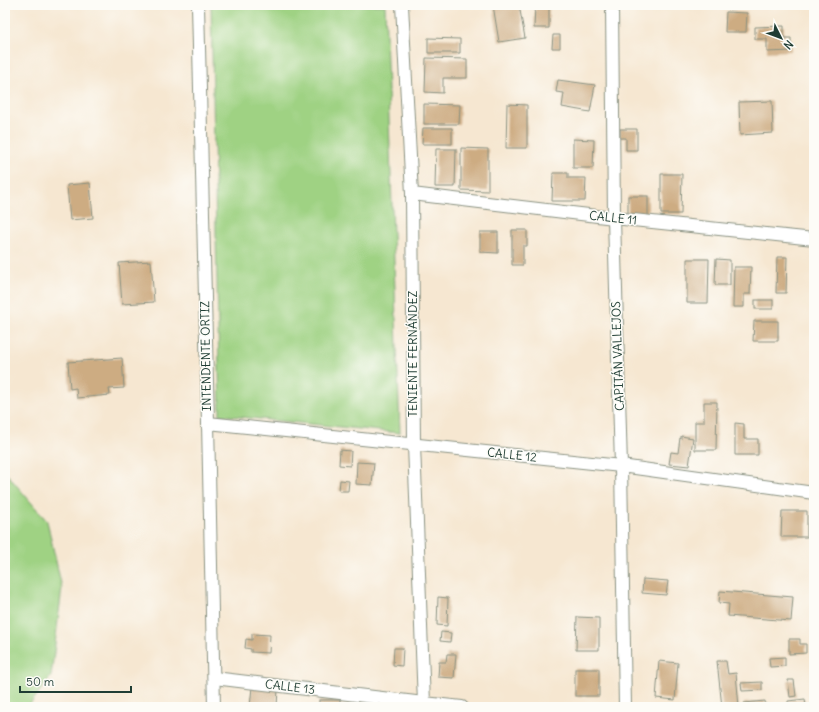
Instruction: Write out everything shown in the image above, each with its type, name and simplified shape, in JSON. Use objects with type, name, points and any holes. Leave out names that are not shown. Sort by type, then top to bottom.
[{"type":"street","name":"INTENDENTE ORTIZ","points":[[198,5],[214,707]]},
{"type":"street","name":"TENIENTE FERNÁNDEZ","points":[[402,5],[412,194],[414,444],[424,703]]},
{"type":"street","name":"CAPITÁN VALLEJOS","points":[[612,5],[614,218],[621,466],[625,707]]},
{"type":"street","name":"CALLE 11","points":[[412,194],[614,218],[814,239]]},
{"type":"street","name":"CALLE 12","points":[[208,423],[621,466],[814,493]]},
{"type":"street","name":"CALLE 13","points":[[214,678],[462,707]]},
{"type":"green space","points":[[211,5],[385,5],[400,433],[220,415]]},
{"type":"green space","points":[[5,472],[47,521],[62,588],[51,676],[28,707],[5,707]]},
{"type":"building","points":[[493,5],[519,5],[525,38],[499,42]]},
{"type":"building","points":[[535,5],[549,5],[549,28],[534,28]]},
{"type":"building","points":[[726,12],[747,13],[746,32],[725,32]]},
{"type":"building","points":[[784,26],[784,38],[791,38],[791,51],[767,52],[767,39],[755,39],[755,27]]},
{"type":"building","points":[[553,35],[560,35],[560,48],[552,48]]},
{"type":"building","points":[[428,38],[460,39],[460,53],[428,53]]},
{"type":"building","points":[[426,58],[467,59],[467,78],[443,78],[443,93],[425,92]]},
{"type":"building","points":[[558,80],[595,85],[590,112],[562,107],[564,93],[556,92]]},
{"type":"building","points":[[772,101],[773,133],[740,135],[739,102]]},
{"type":"building","points":[[424,104],[460,105],[459,124],[424,124]]},
{"type":"building","points":[[507,104],[527,105],[527,148],[506,148]]},
{"type":"building","points":[[423,128],[452,128],[452,144],[422,144]]},
{"type":"building","points":[[620,129],[637,129],[637,150],[626,150],[626,138],[620,138]]},
{"type":"building","points":[[573,139],[594,140],[593,168],[573,168]]},
{"type":"building","points":[[461,148],[488,149],[488,191],[461,190]]},
{"type":"building","points":[[436,149],[456,149],[455,187],[435,187]]},
{"type":"building","points":[[553,173],[568,173],[568,178],[586,178],[585,201],[552,201]]},
{"type":"building","points":[[661,174],[682,174],[681,214],[661,214]]},
{"type":"building","points":[[90,183],[93,218],[70,220],[67,185]]},
{"type":"building","points":[[628,196],[648,196],[648,216],[628,216]]},
{"type":"building","points":[[512,230],[527,230],[527,246],[523,246],[523,265],[512,265]]},
{"type":"building","points":[[480,232],[498,232],[498,253],[480,252]]},
{"type":"building","points":[[777,257],[787,257],[786,293],[776,293]]},
{"type":"building","points":[[687,259],[709,259],[708,303],[687,303]]},
{"type":"building","points":[[716,259],[730,260],[730,285],[715,285]]},
{"type":"building","points":[[151,261],[154,302],[122,304],[119,263]]},
{"type":"building","points":[[734,267],[751,267],[750,294],[744,294],[744,307],[733,307]]},
{"type":"building","points":[[755,300],[773,300],[773,309],[755,309]]},
{"type":"building","points":[[754,321],[778,321],[778,341],[753,341]]},
{"type":"building","points":[[122,358],[124,388],[109,389],[110,395],[77,398],[76,388],[70,389],[68,362]]},
{"type":"building","points":[[704,402],[717,402],[716,450],[695,450],[695,422],[704,422]]},
{"type":"building","points":[[735,423],[744,424],[744,439],[758,439],[758,455],[735,455]]},
{"type":"building","points":[[681,436],[693,438],[689,466],[669,464],[671,452],[678,453]]},
{"type":"building","points":[[340,450],[351,451],[350,466],[339,465]]},
{"type":"building","points":[[357,462],[374,463],[372,485],[356,484]]},
{"type":"building","points":[[340,480],[349,481],[348,491],[339,491]]},
{"type":"building","points":[[782,511],[807,511],[807,537],[781,537]]},
{"type":"building","points":[[643,579],[668,581],[666,595],[642,593]]},
{"type":"building","points":[[720,591],[793,597],[791,621],[728,616],[729,604],[719,603]]},
{"type":"building","points":[[438,597],[448,598],[447,626],[437,625]]},
{"type":"building","points":[[577,617],[599,618],[599,650],[576,650]]},
{"type":"building","points":[[441,632],[451,633],[450,642],[440,641]]},
{"type":"building","points":[[252,634],[270,635],[269,653],[251,652],[251,649],[245,648],[246,639],[252,640]]},
{"type":"building","points":[[789,639],[800,639],[800,644],[806,644],[806,653],[789,654]]},
{"type":"building","points":[[394,648],[403,648],[402,666],[393,665]]},
{"type":"building","points":[[447,654],[456,654],[454,678],[438,677],[439,662],[446,662]]},
{"type":"building","points":[[785,657],[785,666],[770,667],[769,658]]},
{"type":"building","points":[[659,661],[678,663],[675,700],[656,698]]},
{"type":"building","points":[[717,661],[726,661],[728,674],[736,673],[739,707],[722,707]]},
{"type":"building","points":[[575,669],[599,669],[599,696],[575,696]]},
{"type":"building","points":[[788,680],[794,680],[796,696],[790,697]]},
{"type":"building","points":[[762,682],[762,690],[742,691],[741,683]]},
{"type":"building","points":[[252,687],[278,688],[277,707],[250,707]]},
{"type":"building","points":[[805,699],[806,707],[788,707],[788,701]]},
{"type":"building","points":[[319,700],[340,700],[340,707],[319,707]]},
{"type":"building","points":[[765,701],[766,707],[744,707],[744,703]]}]
